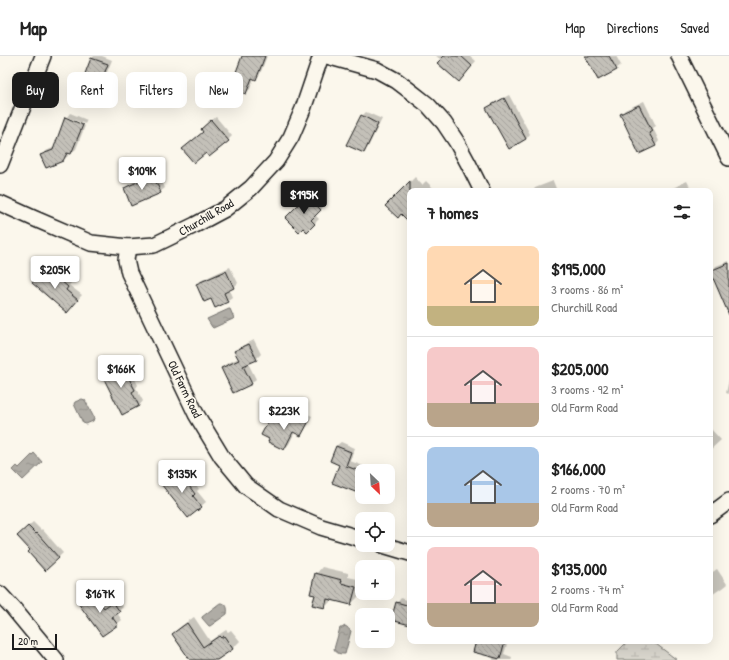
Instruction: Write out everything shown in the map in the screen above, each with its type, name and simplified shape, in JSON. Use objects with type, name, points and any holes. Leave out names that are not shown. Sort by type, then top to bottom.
[{"type":"street","points":[[0,164],[43,56]]},
{"type":"street","name":"Churchill Road","points":[[128,247],[154,245],[225,209],[251,188],[276,161],[291,137],[303,109],[321,56]]},
{"type":"street","points":[[327,56],[377,70],[396,81],[428,105],[444,123],[468,162],[481,188]]},
{"type":"street","points":[[679,56],[729,158]]},
{"type":"street","points":[[0,203],[91,242],[128,247]]},
{"type":"street","name":"Old Farm Road","points":[[128,247],[126,260],[129,272],[196,414],[222,457],[246,486],[279,510],[321,527],[355,537]]},
{"type":"street","points":[[713,513],[729,500]]},
{"type":"street","points":[[395,548],[407,552]]},
{"type":"street","points":[[0,594],[56,660]]},
{"type":"green space","points":[[625,644],[656,644],[677,660],[617,660],[617,652]]},
{"type":"water","points":[[229,309],[234,318],[213,328],[207,319]]},
{"type":"water","points":[[82,399],[85,400],[94,418],[93,421],[86,424],[83,423],[74,404]]},
{"type":"water","points":[[34,453],[42,462],[23,480],[13,470],[17,466],[19,468]]},
{"type":"water","points":[[220,603],[226,606],[227,614],[209,626],[202,617]]},
{"type":"water","points":[[345,626],[351,631],[345,654],[340,654],[334,649],[340,628]]},
{"type":"building","points":[[242,56],[265,56],[256,80],[252,78],[246,94],[243,93],[243,72],[236,72]]},
{"type":"building","points":[[444,56],[461,56],[472,66],[459,82],[437,63]]},
{"type":"building","points":[[585,56],[609,56],[617,70],[598,80]]},
{"type":"building","points":[[91,58],[108,64],[105,72],[86,72]]},
{"type":"building","points":[[504,98],[526,139],[509,149],[486,108]]},
{"type":"building","points":[[639,105],[652,131],[649,133],[656,146],[639,154],[620,114]]},
{"type":"building","points":[[361,115],[378,124],[364,153],[346,145]]},
{"type":"building","points":[[65,117],[83,125],[71,154],[67,153],[63,161],[46,168],[40,155],[53,150]]},
{"type":"building","points":[[211,120],[229,141],[209,157],[206,153],[194,163],[182,149],[203,132],[201,129]]},
{"type":"building","points":[[153,175],[161,193],[131,206],[124,188]]},
{"type":"building","points":[[410,181],[410,188],[407,188],[407,220],[401,214],[398,218],[385,206]]},
{"type":"building","points":[[307,196],[321,210],[311,220],[315,224],[307,232],[303,228],[299,232],[285,218]]},
{"type":"building","points":[[729,263],[729,315],[713,278],[713,270]]},
{"type":"building","points":[[45,267],[68,287],[66,290],[78,300],[67,313],[32,283]]},
{"type":"building","points":[[226,271],[234,288],[224,293],[228,302],[215,308],[211,299],[204,302],[196,284]]},
{"type":"building","points":[[249,344],[257,360],[243,366],[252,384],[233,393],[221,368],[239,360],[234,351]]},
{"type":"building","points":[[122,365],[135,390],[132,392],[139,406],[122,415],[102,375]]},
{"type":"building","points":[[294,413],[309,421],[301,436],[293,432],[284,450],[268,442],[269,439],[261,435],[270,418],[287,427]]},
{"type":"building","points":[[336,446],[351,452],[346,466],[355,469],[355,492],[332,483],[339,465],[330,461]]},
{"type":"building","points":[[178,471],[195,494],[193,496],[202,507],[188,518],[161,484]]},
{"type":"building","points":[[28,526],[36,534],[37,533],[59,558],[45,571],[28,552],[30,550],[17,536]]},
{"type":"building","points":[[315,573],[342,580],[341,583],[355,587],[351,605],[327,599],[325,608],[312,605],[315,595],[310,594]]},
{"type":"building","points":[[93,593],[104,608],[113,602],[120,612],[112,617],[118,625],[102,636],[78,603]]},
{"type":"building","points":[[396,602],[407,605],[407,624],[395,621],[394,608]]},
{"type":"building","points":[[187,623],[203,647],[219,636],[221,638],[224,636],[233,649],[217,660],[190,660],[172,634]]},
{"type":"building","points":[[475,644],[504,644],[500,659],[473,652]]}]
